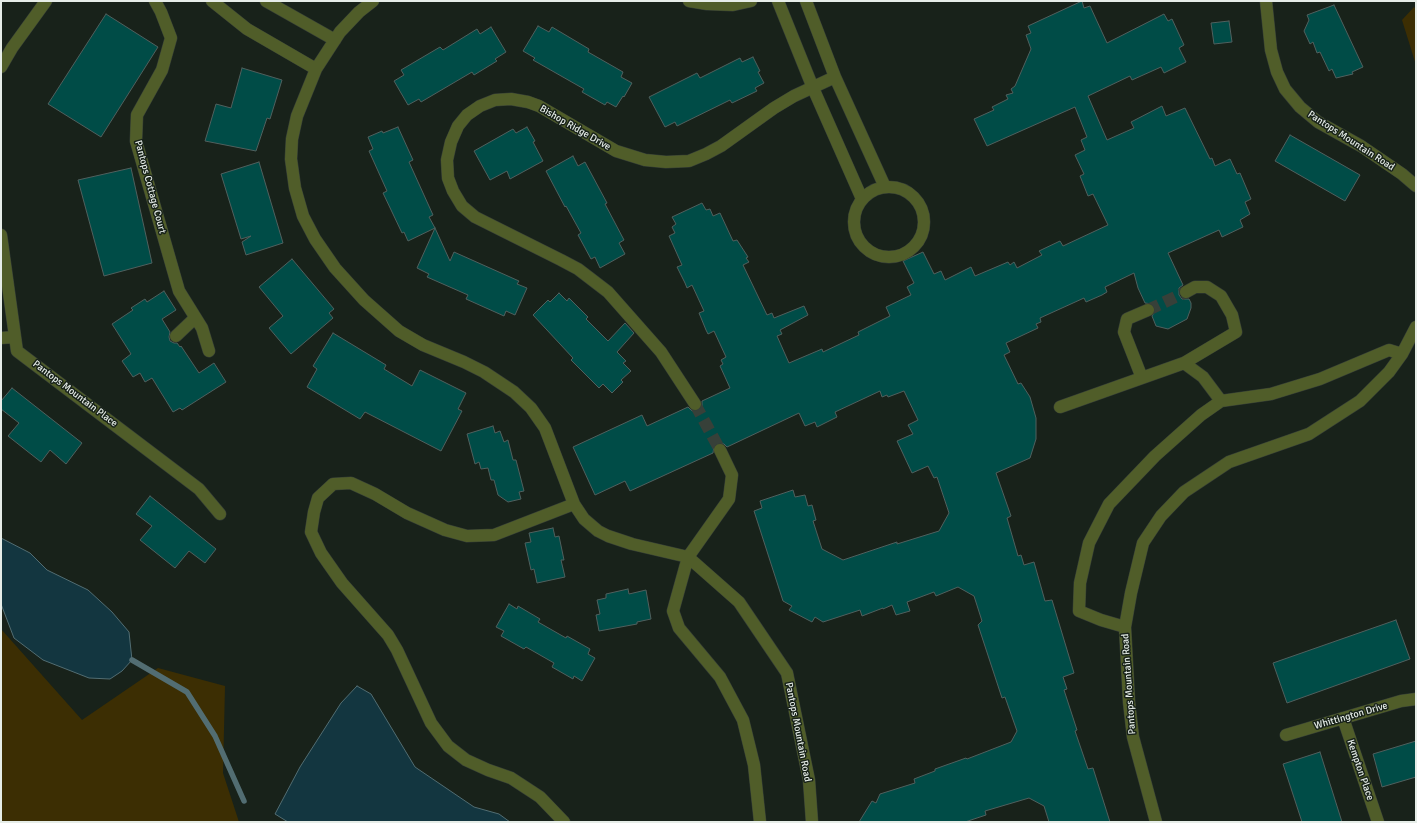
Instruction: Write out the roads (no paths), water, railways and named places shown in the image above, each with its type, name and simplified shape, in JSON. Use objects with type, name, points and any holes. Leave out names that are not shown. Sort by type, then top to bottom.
[{"type":"street","points":[[1,67],[12,48],[46,1]]},
{"type":"street","name":"Pantops Cottage Court","points":[[155,1],[162,12],[171,38],[162,70],[137,116],[136,141],[179,291],[202,328],[209,351]]},
{"type":"street","points":[[212,1],[247,28],[316,69]]},
{"type":"street","points":[[266,1],[335,40]]},
{"type":"street","name":"Pantops Mountain Road","points":[[373,1],[340,32],[316,69],[297,116],[292,139],[291,159],[295,188],[301,209],[315,239],[336,268],[364,300],[399,331],[423,345],[484,372],[514,392],[531,408],[545,428],[574,504],[584,519],[598,531],[632,544],[688,558],[739,602],[787,672],[809,780],[812,822]]},
{"type":"street","points":[[689,1],[707,4],[733,5],[750,1]]},
{"type":"street","points":[[778,1],[813,88],[862,199]]},
{"type":"street","points":[[806,1],[835,77],[885,187]]},
{"type":"street","name":"Pantops Mountain Road","points":[[1266,1],[1271,50],[1277,72],[1284,88],[1300,107],[1318,122],[1361,146],[1402,174],[1416,186]]},
{"type":"street","name":"Bishop Ridge Drive","points":[[695,404],[661,352],[608,292],[578,270],[475,217],[462,206],[453,191],[448,178],[448,160],[451,142],[458,126],[467,115],[480,106],[495,100],[511,98],[539,106],[616,151],[645,160],[666,162],[689,161],[721,146],[774,108],[835,77]]},
{"type":"street","points":[[885,187],[897,188],[908,192],[918,200],[923,211],[925,223],[922,236],[916,246],[906,254],[894,257],[882,257],[871,253],[862,245],[856,234],[854,222],[856,210],[862,199],[869,193],[885,187]]},
{"type":"street","name":"Pantops Mountain Place","points":[[1,235],[17,351],[199,488],[220,514]]},
{"type":"street","points":[[1060,407],[1184,363],[1236,332],[1232,315],[1221,296],[1207,287],[1195,288],[1186,292]]},
{"type":"street","points":[[1142,378],[1124,332],[1127,319],[1148,310]]},
{"type":"street","points":[[176,336],[195,318]]},
{"type":"street","name":"Pantops Mountain Road","points":[[1156,822],[1133,737],[1128,702],[1125,627],[1131,592],[1143,543],[1161,516],[1184,492],[1229,462],[1309,434],[1363,398],[1389,372],[1402,354],[1416,327]]},
{"type":"street","points":[[1,338],[15,337]]},
{"type":"street","points":[[1125,627],[1101,620],[1079,611],[1080,583],[1089,543],[1109,504],[1155,456],[1201,415],[1221,400],[1271,394],[1320,379],[1389,350],[1402,354]]},
{"type":"street","points":[[1184,363],[1203,377],[1221,400]]},
{"type":"street","points":[[720,450],[732,475],[729,499],[688,558],[673,611],[679,628],[720,677],[743,720],[754,765],[760,822]]},
{"type":"street","points":[[564,822],[540,797],[511,778],[466,760],[448,746],[431,723],[397,650],[388,635],[342,583],[320,552],[311,532],[318,498],[333,484],[351,483],[375,494],[408,514],[445,530],[467,536],[494,535],[574,504]]},
{"type":"street","name":"Whittington Drive","points":[[1286,735],[1401,701],[1416,698]]},
{"type":"street","name":"Kempton Place","points":[[1343,718],[1378,822]]},
{"type":"water","points":[[1,538],[30,553],[47,570],[88,590],[112,612],[129,632],[132,660],[122,671],[110,679],[89,678],[43,660],[14,638],[1,604]]},
{"type":"water","points":[[357,686],[371,694],[415,767],[474,807],[499,814],[510,822],[288,822],[275,814],[300,767],[341,703]]},
{"type":"waterway","points":[[132,660],[187,692],[215,736],[244,801]]},
{"type":"tunnel","points":[[1148,310],[1186,292]]},
{"type":"tunnel","points":[[695,404],[720,450]]}]
